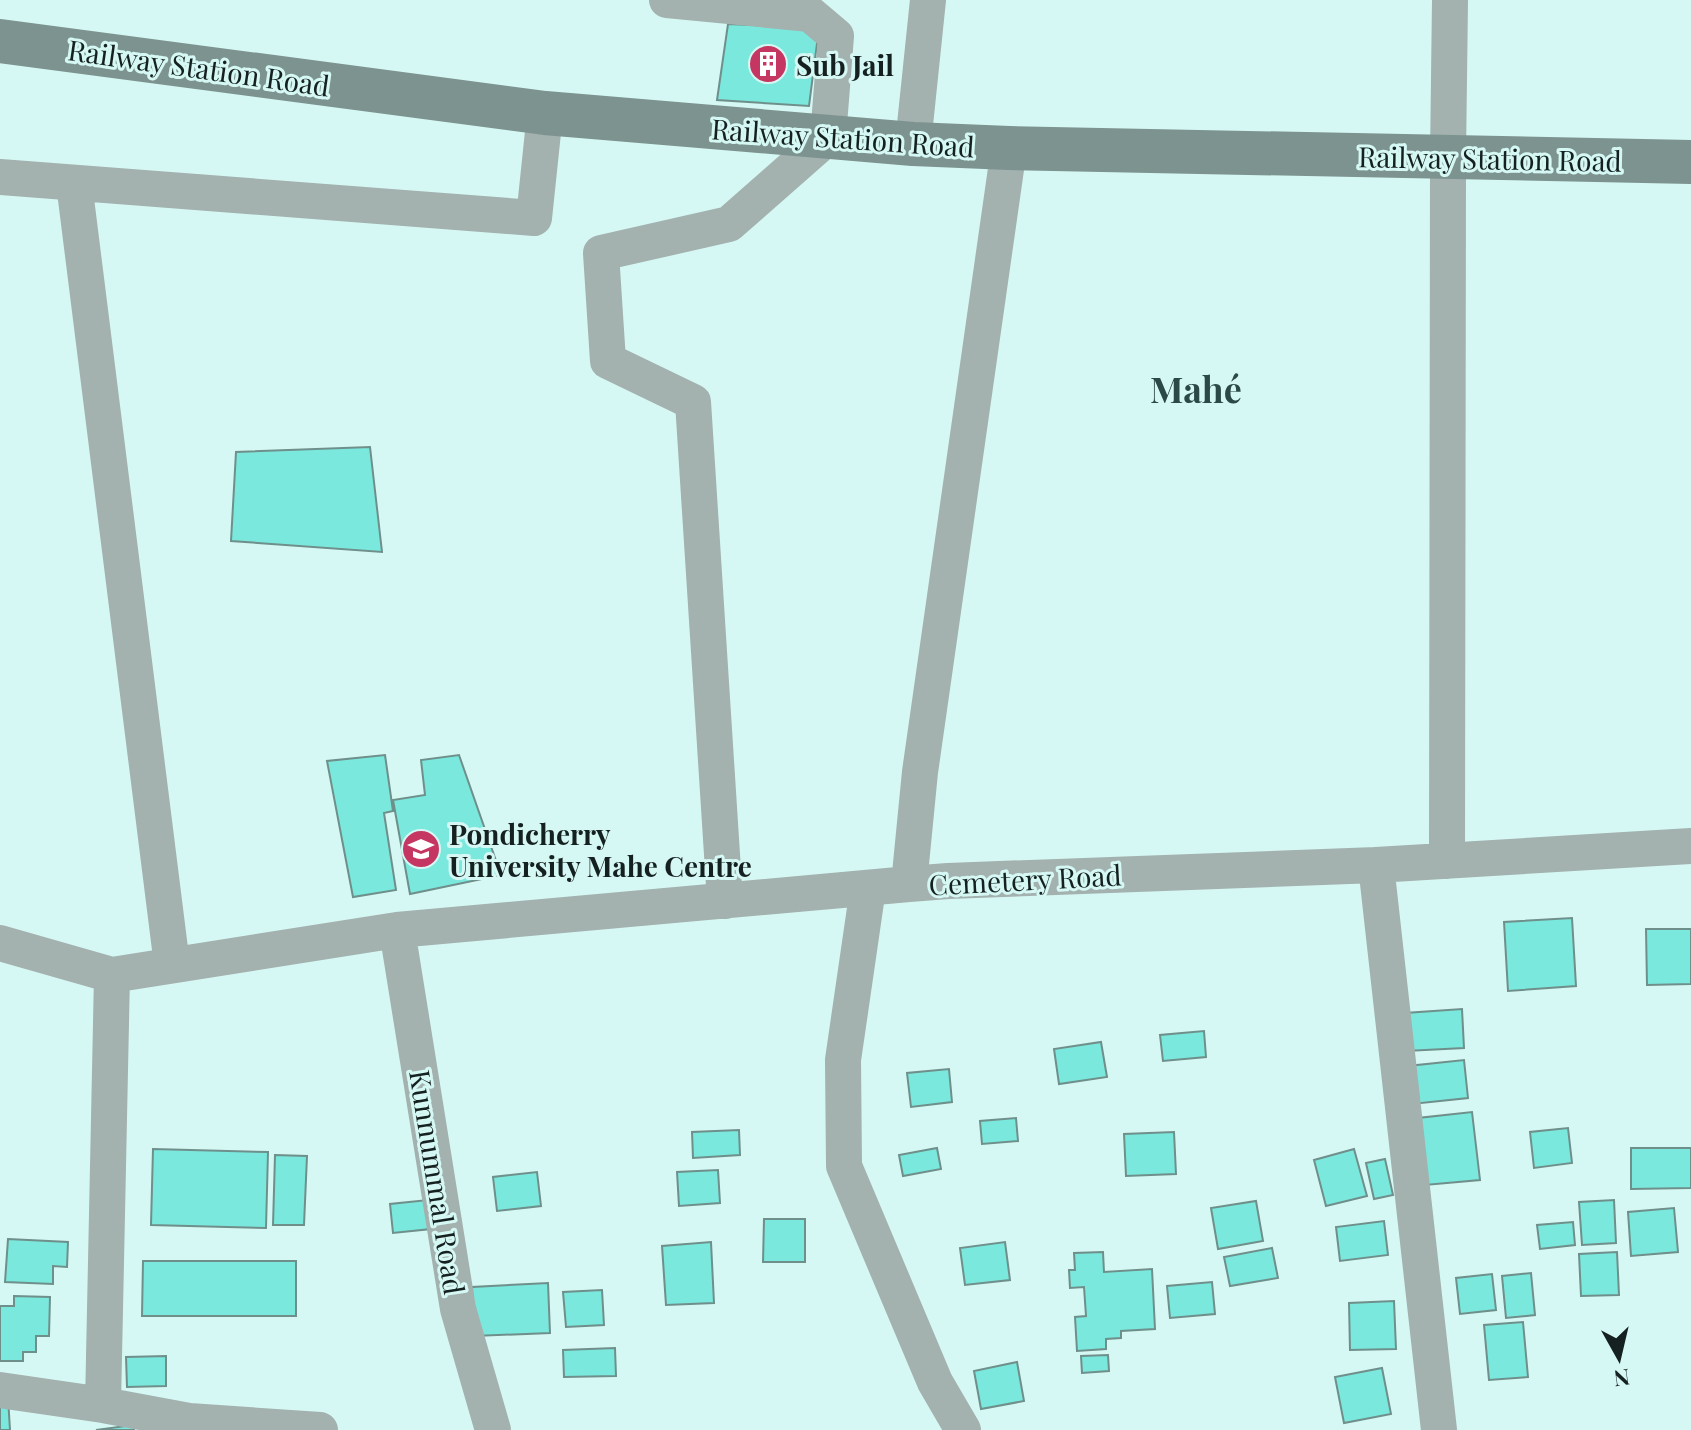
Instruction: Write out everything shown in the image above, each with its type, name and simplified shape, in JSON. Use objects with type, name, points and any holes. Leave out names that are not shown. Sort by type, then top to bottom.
[{"type":"street","points":[[667,0],[810,14],[836,36],[828,137],[729,224],[601,253],[608,361],[693,402],[725,901]]},
{"type":"street","points":[[913,144],[928,0]]},
{"type":"street","points":[[1447,861],[1450,0]]},
{"type":"street","name":"Railway Station Road","points":[[0,41],[545,113],[913,144],[1691,162]]},
{"type":"street","points":[[0,177],[534,218],[545,113]]},
{"type":"street","name":"Cemetery Road","points":[[1009,148],[920,772],[909,884],[1376,865],[1691,846]]},
{"type":"street","points":[[74,183],[172,965]]},
{"type":"street","points":[[1376,865],[1439,1430]]},
{"type":"street","points":[[0,943],[112,975],[397,930],[909,884]]},
{"type":"street","points":[[868,888],[843,1060],[844,1166],[935,1382],[963,1430]]},
{"type":"street","name":"Kunnummal Road","points":[[397,930],[458,1309],[493,1430]]},
{"type":"street","points":[[103,1405],[112,975]]},
{"type":"street","points":[[0,1390],[189,1421],[320,1430]]},
{"type":"building","name":"Sub Jail","points":[[728,24],[819,28],[809,106],[717,100]]},
{"type":"building","points":[[370,447],[382,552],[231,541],[236,452]]},
{"type":"building","points":[[385,755],[393,811],[384,813],[396,890],[353,897],[327,761]]},
{"type":"building","points":[[459,755],[501,875],[410,894],[393,800],[425,795],[421,760]]},
{"type":"building","points":[[1572,918],[1576,986],[1508,991],[1504,922]]},
{"type":"building","points":[[1646,929],[1691,929],[1691,984],[1647,985]]},
{"type":"building","points":[[1462,1009],[1464,1048],[1406,1051],[1405,1013]]},
{"type":"building","points":[[1204,1031],[1206,1057],[1163,1061],[1160,1035]]},
{"type":"building","points":[[1101,1042],[1107,1077],[1059,1084],[1054,1049]]},
{"type":"building","points":[[1464,1060],[1468,1098],[1412,1104],[1408,1066]]},
{"type":"building","points":[[949,1069],[952,1102],[911,1107],[907,1073]]},
{"type":"building","points":[[1472,1112],[1480,1180],[1425,1185],[1418,1118]]},
{"type":"building","points":[[1016,1118],[1018,1141],[982,1144],[980,1121]]},
{"type":"building","points":[[1568,1128],[1572,1163],[1534,1168],[1530,1132]]},
{"type":"building","points":[[739,1130],[740,1155],[693,1158],[692,1132]]},
{"type":"building","points":[[1174,1132],[1176,1174],[1126,1176],[1124,1134]]},
{"type":"building","points":[[937,1148],[941,1169],[903,1176],[899,1155]]},
{"type":"building","points":[[1631,1148],[1691,1148],[1691,1188],[1631,1189]]},
{"type":"building","points":[[153,1149],[268,1152],[266,1228],[151,1225]]},
{"type":"building","points":[[1354,1149],[1367,1196],[1326,1206],[1314,1160]]},
{"type":"building","points":[[275,1155],[307,1156],[304,1225],[273,1225]]},
{"type":"building","points":[[1385,1159],[1393,1195],[1374,1199],[1366,1163]]},
{"type":"building","points":[[718,1170],[720,1203],[679,1206],[677,1172]]},
{"type":"building","points":[[537,1172],[541,1206],[497,1211],[493,1177]]},
{"type":"building","points":[[428,1200],[431,1229],[393,1233],[390,1204]]},
{"type":"building","points":[[1614,1200],[1616,1243],[1582,1245],[1579,1202]]},
{"type":"building","points":[[1256,1201],[1263,1241],[1218,1249],[1211,1208]]},
{"type":"building","points":[[1674,1208],[1678,1252],[1631,1256],[1628,1212]]},
{"type":"building","points":[[764,1219],[805,1219],[805,1262],[763,1262]]},
{"type":"building","points":[[1384,1221],[1388,1255],[1340,1261],[1336,1227]]},
{"type":"building","points":[[1573,1222],[1575,1245],[1540,1249],[1537,1225]]},
{"type":"building","points":[[8,1239],[68,1242],[67,1267],[53,1266],[53,1284],[5,1282]]},
{"type":"building","points":[[711,1242],[714,1303],[666,1305],[662,1246]]},
{"type":"building","points":[[1005,1242],[1010,1280],[965,1285],[960,1248]]},
{"type":"building","points":[[1272,1248],[1278,1278],[1230,1286],[1224,1257]]},
{"type":"building","points":[[1103,1252],[1104,1272],[1152,1269],[1155,1329],[1121,1331],[1121,1338],[1106,1339],[1106,1349],[1077,1351],[1075,1317],[1086,1316],[1084,1287],[1070,1288],[1069,1270],[1075,1270],[1074,1253]]},
{"type":"building","points":[[1617,1252],[1619,1295],[1581,1296],[1579,1254]]},
{"type":"building","points":[[143,1261],[296,1261],[296,1316],[142,1316]]},
{"type":"building","points":[[1531,1273],[1535,1315],[1506,1318],[1502,1276]]},
{"type":"building","points":[[1492,1274],[1496,1310],[1460,1314],[1456,1278]]},
{"type":"building","points":[[1212,1282],[1215,1314],[1170,1318],[1167,1286]]},
{"type":"building","points":[[548,1283],[550,1333],[474,1336],[472,1287]]},
{"type":"building","points":[[602,1290],[604,1325],[566,1327],[563,1292]]},
{"type":"building","points":[[14,1296],[50,1297],[49,1336],[36,1336],[36,1352],[23,1352],[23,1361],[0,1361],[0,1306],[14,1306]]},
{"type":"building","points":[[1394,1301],[1396,1349],[1350,1350],[1349,1303]]},
{"type":"building","points":[[1523,1322],[1528,1377],[1489,1380],[1484,1325]]},
{"type":"building","points":[[615,1348],[616,1376],[564,1377],[563,1350]]},
{"type":"building","points":[[1108,1355],[1109,1371],[1082,1373],[1081,1356]]},
{"type":"building","points":[[166,1356],[166,1386],[127,1387],[126,1357]]},
{"type":"building","points":[[1017,1362],[1024,1401],[981,1409],[974,1371]]},
{"type":"building","points":[[1382,1368],[1391,1414],[1344,1423],[1335,1377]]},
{"type":"building","points":[[0,1397],[8,1397],[10,1430],[0,1430]]},
{"type":"building","points":[[133,1425],[134,1430],[96,1430]]},
{"type":"place","name":"Sub Jail","points":[[768,64]]},
{"type":"place","name":"Pondicherry University Mahe Centre","points":[[421,849]]},
{"type":"district","name":"Mahé","points":[[1196,388]]}]
